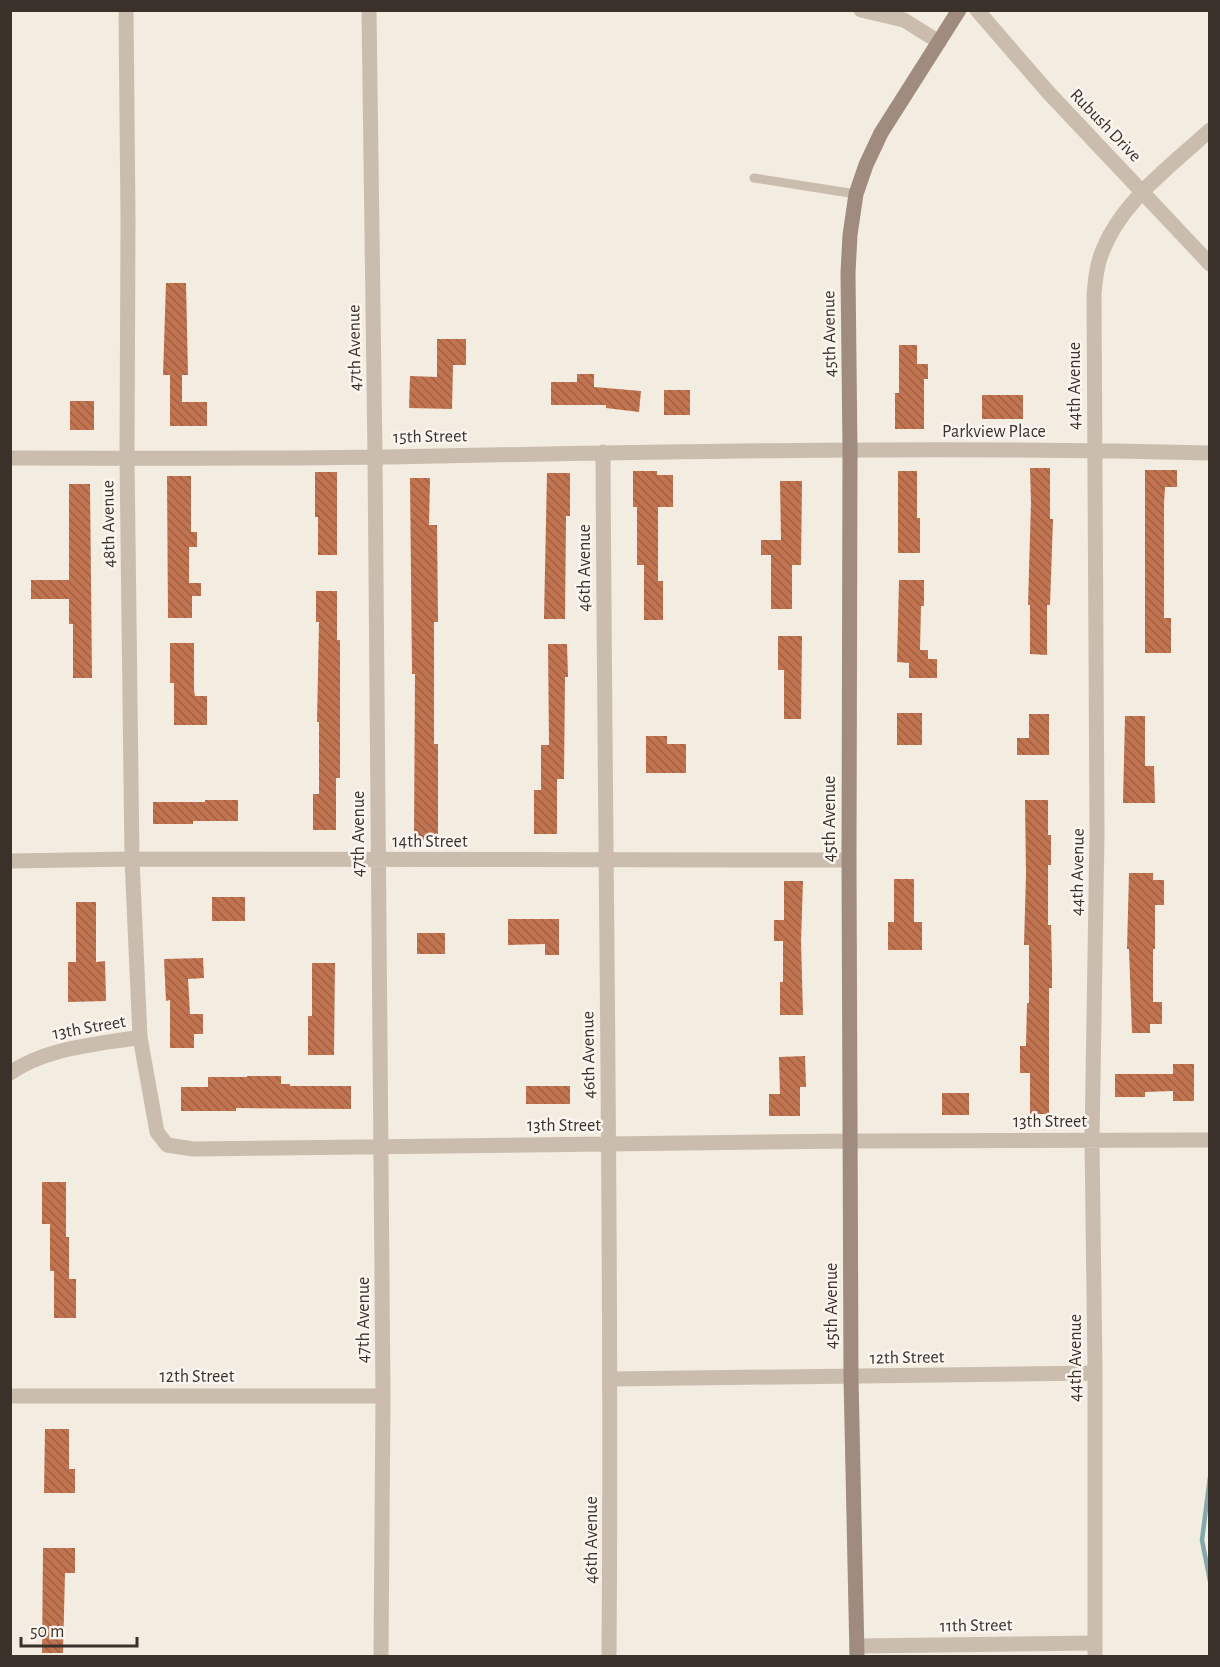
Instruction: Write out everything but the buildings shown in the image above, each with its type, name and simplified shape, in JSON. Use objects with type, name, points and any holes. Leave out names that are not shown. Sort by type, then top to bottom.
[{"type":"street","name":"48th Avenue","points":[[126,10],[127,458],[132,860],[140,1037]]},
{"type":"street","name":"47th Avenue","points":[[369,10],[383,1396],[381,1656]]},
{"type":"street","points":[[861,10],[904,20],[939,42]]},
{"type":"street","name":"45th Avenue","points":[[857,1651],[851,1378],[848,273],[850,235],[856,195],[866,165],[881,134],[959,10]]},
{"type":"street","name":"Rubush Drive","points":[[977,10],[1047,91],[1209,264]]},
{"type":"street","name":"44th Avenue","points":[[1095,1650],[1092,1140],[1097,833],[1094,296],[1096,271],[1110,234],[1120,218],[1143,192],[1209,130]]},
{"type":"street","name":"Parkview Place","points":[[850,451],[1094,450],[1209,453]]},
{"type":"street","name":"15th Street","points":[[10,458],[375,457],[603,452],[850,451]]},
{"type":"street","name":"46th Avenue","points":[[603,452],[611,1379],[609,1656]]},
{"type":"street","name":"14th Street","points":[[10,861],[849,860]]},
{"type":"street","name":"13th Street","points":[[10,1073],[25,1063],[48,1054],[140,1037],[157,1132],[167,1145],[193,1149],[381,1145],[1209,1140]]},
{"type":"street","name":"12th Street","points":[[611,1379],[851,1378],[1095,1373]]},
{"type":"street","name":"12th Street","points":[[10,1396],[383,1396]]},
{"type":"street","name":"11th Street","points":[[857,1651],[1095,1650]]},
{"type":"lane","points":[[754,178],[856,195]]},
{"type":"waterway","points":[[1210,1477],[1202,1540],[1210,1581]]}]
